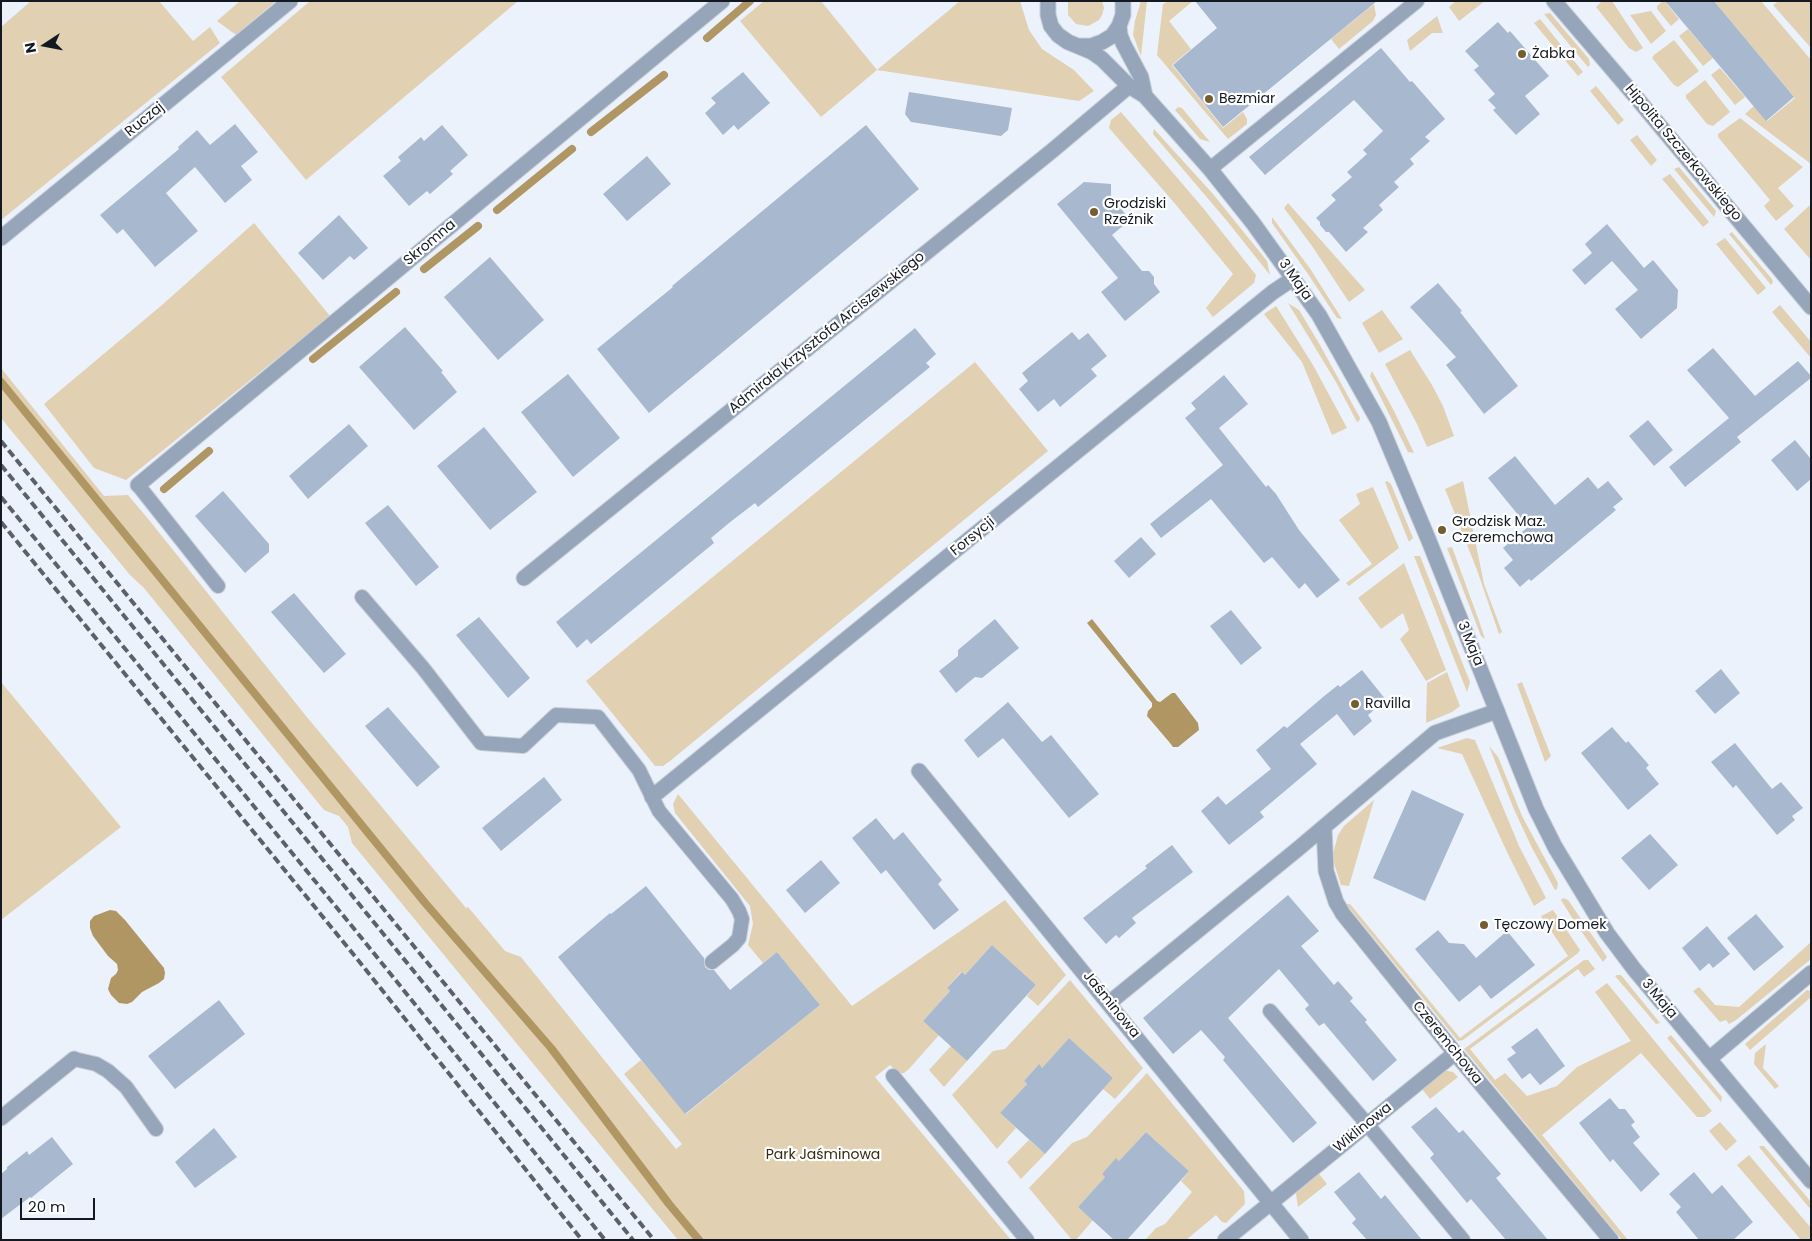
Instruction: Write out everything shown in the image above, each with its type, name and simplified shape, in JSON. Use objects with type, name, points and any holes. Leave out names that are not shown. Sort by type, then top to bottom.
[{"type":"street","name":"Ruczaj","points":[[1,238],[290,1]]},
{"type":"street","name":"Skromna","points":[[138,485],[722,1]]},
{"type":"street","name":"Hipolita Szczerkowskiego","points":[[1554,1],[1811,307]]},
{"type":"street","name":"3 Maja","points":[[1047,2],[1050,20],[1058,35],[1102,59],[1129,86],[1145,96],[1210,169],[1254,222],[1324,323],[1379,422],[1405,481],[1536,809],[1576,884],[1607,933],[1634,969],[1811,1181]]},
{"type":"street","name":"3 Maja","points":[[1124,11],[1120,35],[1141,77],[1145,96]]},
{"type":"street","name":"3 Maja","points":[[1079,46],[1091,46],[1112,36],[1124,11]]},
{"type":"street","name":"Admirała Krzysztofa Arciszewskiego","points":[[524,578],[1038,162],[1129,86]]},
{"type":"street","name":"Forsycji","points":[[652,797],[1273,292],[1294,278]]},
{"type":"street","points":[[1110,1003],[1435,733],[1497,711]]},
{"type":"street","name":"Jaśminowa","points":[[919,770],[1301,1240]]},
{"type":"street","name":"Czeremchowa","points":[[1324,827],[1326,871],[1336,902],[1343,914],[1610,1240]]},
{"type":"street","points":[[1709,1060],[1811,974]]},
{"type":"street","name":"Wiklinowa","points":[[1225,1240],[1455,1053]]},
{"type":"street","points":[[1,1118],[74,1059]]},
{"type":"lane","points":[[1210,169],[1417,1]]},
{"type":"lane","points":[[138,485],[218,586]]},
{"type":"lane","points":[[362,597],[423,668],[481,742],[523,746],[556,715],[598,717],[638,770],[659,811],[732,899],[739,911],[742,919],[739,938],[734,945],[712,962]]},
{"type":"lane","points":[[1270,1011],[1367,1124],[1462,1240]]},
{"type":"lane","points":[[74,1059],[96,1064],[108,1071],[126,1087],[156,1129]]},
{"type":"lane","points":[[894,1076],[1027,1240]]},
{"type":"green space","points":[[31,1],[159,1],[193,41],[210,27],[220,43],[1,220],[1,27]]},
{"type":"green space","points":[[240,1],[276,1],[236,35],[217,21]]},
{"type":"green space","points":[[310,1],[518,1],[306,180],[221,77]]},
{"type":"green space","points":[[764,1],[821,1],[877,70],[821,117],[740,21]]},
{"type":"green space","points":[[960,1],[1020,1],[1029,30],[1042,49],[1074,70],[1094,91],[1079,101],[877,70]]},
{"type":"green space","points":[[1068,1],[1102,1],[1104,8],[1102,15],[1099,20],[1088,26],[1076,24],[1068,15]]},
{"type":"green space","points":[[1141,1],[1147,1],[1141,56],[1133,35]]},
{"type":"green space","points":[[1169,1],[1193,1],[1169,21],[1191,49],[1172,65],[1223,128],[1243,112],[1247,119],[1247,124],[1228,139],[1157,55],[1163,4]]},
{"type":"green space","points":[[1456,1],[1485,1],[1459,21],[1449,7]]},
{"type":"green space","points":[[1602,1],[1612,1],[1643,48],[1636,52],[1629,48],[1596,7]]},
{"type":"green space","points":[[1663,1],[1669,1],[1667,4],[1679,19],[1671,26],[1657,9],[1657,6]]},
{"type":"green space","points":[[1714,1],[1761,1],[1811,60],[1811,164],[1745,114],[1754,106],[1767,121],[1795,98]]},
{"type":"green space","points":[[1779,1],[1811,1],[1811,48],[1773,5]]},
{"type":"green space","points":[[1374,4],[1376,15],[1373,21],[1339,49],[1331,39]]},
{"type":"green space","points":[[1651,11],[1666,31],[1651,44],[1630,15]]},
{"type":"green space","points":[[1550,13],[1589,59],[1590,65],[1588,67],[1544,14]]},
{"type":"green space","points":[[1437,16],[1443,33],[1432,33],[1410,51],[1407,40]]},
{"type":"green space","points":[[1540,19],[1583,72],[1578,76],[1534,23]]},
{"type":"green space","points":[[1688,29],[1713,58],[1703,66],[1679,36]]},
{"type":"green space","points":[[1674,40],[1699,71],[1678,87],[1674,85],[1652,58]]},
{"type":"green space","points":[[1720,68],[1745,97],[1735,105],[1711,75]]},
{"type":"green space","points":[[1705,80],[1730,112],[1713,126],[1707,124],[1686,98],[1686,95]]},
{"type":"green space","points":[[1596,86],[1624,120],[1618,125],[1590,91]]},
{"type":"green space","points":[[1178,107],[1182,108],[1210,142],[1200,139],[1175,110]]},
{"type":"green space","points":[[1121,112],[1203,208],[1256,275],[1254,283],[1213,317],[1206,308],[1233,274],[1109,128],[1111,120]]},
{"type":"green space","points":[[1740,118],[1803,167],[1778,188],[1794,206],[1776,221],[1764,206],[1770,200],[1718,137],[1718,134]]},
{"type":"green space","points":[[1154,129],[1213,194],[1267,261],[1270,275],[1153,134]]},
{"type":"green space","points":[[1637,135],[1657,160],[1651,166],[1630,140]]},
{"type":"green space","points":[[1679,167],[1716,211],[1714,217],[1674,169]]},
{"type":"green space","points":[[1670,174],[1709,222],[1703,227],[1662,179]]},
{"type":"green space","points":[[1288,203],[1365,290],[1349,302],[1284,208]]},
{"type":"green space","points":[[1811,206],[1811,260],[1784,229]]},
{"type":"green space","points":[[1272,217],[1311,270],[1342,319],[1337,318],[1272,223]]},
{"type":"green space","points":[[254,223],[330,316],[126,480],[94,468],[44,404],[162,305]]},
{"type":"green space","points":[[1732,232],[1772,279],[1771,285],[1729,234]]},
{"type":"green space","points":[[1725,238],[1766,288],[1758,295],[1716,244]]},
{"type":"green space","points":[[1288,303],[1299,310],[1360,418],[1359,421],[1357,422],[1336,382]]},
{"type":"green space","points":[[1780,305],[1811,342],[1811,358],[1772,312]]},
{"type":"green space","points":[[1276,306],[1313,365],[1347,428],[1332,435],[1302,362],[1264,314]]},
{"type":"green space","points":[[1382,310],[1403,339],[1379,353],[1362,323]]},
{"type":"green space","points":[[1410,350],[1443,406],[1454,436],[1427,447],[1385,364]]},
{"type":"green space","points":[[975,362],[1048,451],[670,761],[663,766],[655,766],[586,681]]},
{"type":"green space","name":"Park Jaśminowa","points":[[1,368],[104,496],[128,495],[306,716],[466,908],[468,907],[505,951],[521,957],[676,1149],[682,1144],[624,1074],[641,1060],[686,1114],[820,1005],[777,952],[763,963],[748,945],[753,924],[750,906],[675,813],[673,804],[678,794],[852,1006],[1005,900],[1066,975],[1038,1006],[1027,996],[1036,985],[992,945],[965,975],[961,972],[947,988],[950,991],[923,1021],[939,1035],[909,1069],[899,1074],[890,1065],[875,1077],[1011,1240],[678,1240],[352,843],[348,827],[339,816],[324,810],[144,588],[130,575],[1,418]]},
{"type":"green space","points":[[1372,371],[1414,453],[1408,452],[1370,376]]},
{"type":"green space","points":[[1387,481],[1391,484],[1413,538],[1409,542],[1385,482]]},
{"type":"green space","points":[[1463,481],[1484,584],[1502,632],[1499,634],[1477,570],[1445,489]]},
{"type":"green space","points":[[1373,487],[1399,548],[1349,586],[1346,583],[1372,564],[1339,520],[1360,504],[1356,494]]},
{"type":"green space","points":[[1452,547],[1485,639],[1481,636],[1447,548]]},
{"type":"green space","points":[[1414,556],[1420,556],[1470,682],[1467,692]]},
{"type":"green space","points":[[1404,563],[1446,670],[1426,681],[1400,639],[1409,630],[1403,613],[1381,629],[1358,598]]},
{"type":"green space","points":[[1447,672],[1460,706],[1452,712],[1426,723],[1427,683]]},
{"type":"green space","points":[[1,682],[121,827],[1,920]]},
{"type":"green space","points":[[1522,682],[1551,756],[1545,762],[1517,684]]},
{"type":"green space","points":[[1467,738],[1475,740],[1519,846],[1546,898],[1534,906],[1462,754],[1437,748]]},
{"type":"green space","points":[[1489,746],[1498,757],[1522,816],[1558,883],[1555,890],[1531,846],[1513,807]]},
{"type":"green space","points":[[1374,800],[1349,886],[1341,885],[1333,854],[1338,835],[1344,826]]},
{"type":"green space","points":[[1563,898],[1568,900],[1607,957],[1603,962],[1574,921],[1561,900]]},
{"type":"green space","points":[[1346,904],[1350,904],[1460,1038],[1568,956],[1541,916],[1553,910],[1580,950],[1463,1040],[1458,1041]]},
{"type":"green space","points":[[1811,942],[1811,959],[1729,1024],[1726,1020],[1720,1022],[1693,991],[1699,987],[1715,1005],[1739,1007]]},
{"type":"green space","points":[[1584,960],[1588,960],[1595,969],[1584,977],[1578,969],[1470,1049],[1495,1080],[1505,1073],[1527,1096],[1557,1086],[1577,1067],[1631,1041],[1595,992],[1607,983],[1712,1111],[1704,1117],[1697,1117],[1641,1053],[1542,1135],[1628,1240],[1622,1240],[1464,1049]]},
{"type":"green space","points":[[1621,975],[1660,1023],[1656,1024],[1615,976]]},
{"type":"green space","points":[[1070,980],[1143,1068],[1115,1099],[1103,1089],[1113,1078],[1069,1038],[1042,1068],[1038,1065],[1024,1081],[1027,1084],[1000,1113],[1016,1128],[997,1149],[952,1095],[993,1051],[1005,1049]]},
{"type":"green space","points":[[1807,990],[1811,991],[1811,997],[1750,1050],[1745,1044]]},
{"type":"green space","points":[[1671,1035],[1722,1097],[1721,1102],[1667,1038]]},
{"type":"green space","points":[[1766,1044],[1763,1068],[1779,1086],[1775,1089],[1754,1064],[1755,1053]]},
{"type":"green space","points":[[951,1046],[967,1061],[944,1087],[929,1070]]},
{"type":"green space","points":[[1442,1070],[1453,1072],[1458,1077],[1430,1099],[1422,1089]]},
{"type":"green space","points":[[1147,1073],[1244,1191],[1245,1204],[1226,1223],[1222,1222],[1216,1215],[1186,1240],[1145,1240],[1156,1228],[1165,1224],[1192,1192],[1181,1181],[1189,1171],[1146,1132],[1119,1161],[1116,1159],[1102,1174],[1105,1177],[1078,1207],[1093,1220],[1076,1240],[1072,1240],[1029,1188],[1072,1143],[1087,1137]]},
{"type":"green space","points":[[1720,1122],[1737,1141],[1726,1151],[1709,1131]]},
{"type":"green space","points":[[1029,1140],[1045,1154],[1021,1179],[1007,1162]]},
{"type":"green space","points":[[1764,1146],[1811,1202],[1811,1210],[1759,1147]]},
{"type":"green space","points":[[1749,1155],[1811,1228],[1811,1240],[1801,1240],[1737,1165]]},
{"type":"green space","points":[[1314,1174],[1319,1174],[1327,1184],[1298,1207],[1296,1194],[1299,1187]]},
{"type":"shaded area","points":[[1092,619],[1157,701],[1160,702],[1172,693],[1175,693],[1198,723],[1199,730],[1178,747],[1173,747],[1147,716],[1152,703],[1087,623]]},
{"type":"shaded area","points":[[110,910],[116,911],[125,920],[164,968],[165,973],[164,979],[142,992],[132,1002],[127,1004],[119,1003],[108,989],[111,978],[118,970],[117,964],[108,956],[93,936],[90,928],[90,921],[94,916]]},
{"type":"building","points":[[1195,1],[1377,1],[1223,127],[1173,65],[1217,28]]},
{"type":"building","points":[[1665,1],[1714,1],[1794,97],[1766,121]]},
{"type":"building","points":[[1498,22],[1508,33],[1510,31],[1549,76],[1525,96],[1540,114],[1516,135],[1493,110],[1496,108],[1488,100],[1495,94],[1474,70],[1479,66],[1465,51]]},
{"type":"building","points":[[1381,48],[1445,119],[1425,137],[1430,141],[1410,159],[1414,164],[1394,182],[1399,187],[1379,205],[1383,210],[1363,228],[1368,232],[1346,252],[1329,232],[1326,232],[1316,218],[1336,200],[1331,195],[1352,177],[1347,172],[1367,154],[1363,150],[1383,131],[1354,100],[1265,175],[1249,157]]},
{"type":"building","points":[[743,72],[770,103],[738,130],[734,125],[723,135],[705,113],[716,103],[711,98]]},
{"type":"building","points":[[909,92],[1012,108],[1008,130],[1001,136],[911,122],[905,114]]},
{"type":"building","points":[[235,124],[258,152],[241,166],[252,180],[225,203],[195,167],[166,193],[198,231],[155,267],[123,229],[117,234],[100,215],[179,149],[178,147],[197,130],[210,145]]},
{"type":"building","points":[[442,125],[468,155],[450,171],[453,174],[430,194],[427,191],[409,206],[383,176],[401,161],[398,157],[421,137],[424,141]]},
{"type":"building","points":[[866,125],[919,189],[649,413],[597,349]]},
{"type":"building","points":[[647,156],[671,184],[627,221],[603,194]]},
{"type":"building","points":[[1084,182],[1111,184],[1111,196],[1130,220],[1112,235],[1142,271],[1149,271],[1154,277],[1154,284],[1160,292],[1125,321],[1101,292],[1118,278],[1057,204]]},
{"type":"building","points":[[339,215],[368,248],[354,260],[350,256],[323,280],[298,253]]},
{"type":"building","points":[[1607,224],[1644,268],[1653,260],[1678,290],[1677,308],[1641,339],[1615,309],[1638,290],[1612,261],[1585,285],[1572,270],[1592,253],[1585,244]]},
{"type":"building","points":[[490,257],[544,320],[498,360],[444,297]]},
{"type":"building","points":[[1438,283],[1462,311],[1460,312],[1518,386],[1484,414],[1446,365],[1456,357],[1410,307]]},
{"type":"building","points":[[405,327],[443,371],[441,372],[457,392],[414,430],[359,367]]},
{"type":"building","points":[[915,328],[936,354],[926,363],[930,367],[758,507],[755,503],[729,523],[711,538],[714,543],[591,644],[587,639],[577,648],[556,622]]},
{"type":"building","points":[[1072,332],[1079,340],[1088,333],[1107,356],[1091,369],[1097,376],[1060,407],[1054,399],[1038,412],[1019,389],[1028,381],[1022,373]]},
{"type":"building","points":[[1713,348],[1755,396],[1798,361],[1811,378],[1737,437],[1741,442],[1685,487],[1669,467],[1729,418],[1687,370]]},
{"type":"building","points":[[568,374],[620,438],[573,477],[521,412]]},
{"type":"building","points":[[1224,375],[1248,404],[1219,428],[1266,487],[1268,485],[1276,494],[1299,530],[1340,580],[1317,598],[1305,583],[1299,589],[1272,557],[1264,563],[1211,499],[1161,538],[1150,524],[1223,465],[1185,418],[1196,409],[1191,403]]},
{"type":"building","points":[[1648,420],[1673,450],[1654,466],[1629,436]]},
{"type":"building","points":[[349,424],[368,446],[308,499],[289,476]]},
{"type":"building","points":[[484,427],[537,492],[490,530],[437,466]]},
{"type":"building","points":[[1795,440],[1811,459],[1811,479],[1797,491],[1771,460]]},
{"type":"building","points":[[1515,456],[1555,505],[1588,477],[1598,489],[1608,481],[1623,499],[1613,507],[1616,510],[1531,581],[1529,579],[1520,587],[1504,568],[1513,560],[1503,548],[1528,527],[1488,478]]},
{"type":"building","points":[[223,491],[269,544],[269,552],[245,573],[195,516]]},
{"type":"building","points":[[388,505],[439,567],[416,586],[365,523]]},
{"type":"building","points":[[1141,537],[1156,554],[1129,578],[1114,561]]},
{"type":"building","points":[[294,593],[346,654],[324,673],[271,612]]},
{"type":"building","points":[[1231,610],[1262,648],[1241,665],[1210,626]]},
{"type":"building","points":[[479,617],[530,678],[508,698],[456,635]]},
{"type":"building","points":[[995,619],[1019,648],[982,678],[975,677],[956,693],[939,671],[958,656],[958,650]]},
{"type":"building","points":[[1721,669],[1740,693],[1715,714],[1695,691]]},
{"type":"building","points":[[1362,670],[1386,700],[1368,715],[1372,721],[1354,736],[1337,714],[1300,744],[1317,764],[1260,812],[1264,817],[1229,845],[1201,811],[1218,796],[1226,805],[1271,769],[1256,750],[1284,726],[1287,728],[1338,685],[1340,687]]},
{"type":"building","points":[[1008,702],[1042,742],[1051,735],[1099,794],[1069,818],[1003,738],[978,758],[964,740]]},
{"type":"building","points":[[388,707],[440,767],[417,787],[365,726]]},
{"type":"building","points":[[1612,727],[1626,743],[1628,741],[1649,765],[1646,768],[1659,784],[1628,810],[1581,753]]},
{"type":"building","points":[[1735,743],[1772,789],[1781,782],[1803,808],[1792,816],[1795,820],[1777,835],[1736,785],[1733,788],[1711,762]]},
{"type":"building","points":[[544,777],[562,800],[501,851],[482,828]]},
{"type":"building","points":[[1412,790],[1464,814],[1425,901],[1373,878]]},
{"type":"building","points":[[876,818],[894,840],[903,832],[942,880],[938,884],[959,910],[934,930],[886,870],[881,874],[852,838]]},
{"type":"building","points":[[1650,834],[1678,865],[1649,890],[1621,858]]},
{"type":"building","points":[[1172,845],[1193,872],[1132,918],[1136,923],[1119,938],[1116,935],[1106,944],[1083,918],[1147,868],[1145,866]]},
{"type":"building","points":[[821,860],[840,883],[805,913],[786,890]]},
{"type":"building","points":[[646,886],[704,958],[705,967],[709,970],[714,970],[730,990],[777,952],[820,1005],[685,1114],[558,957],[610,913]]},
{"type":"building","points":[[1288,895],[1319,931],[1301,946],[1334,985],[1338,981],[1353,998],[1350,1001],[1397,1060],[1373,1081],[1324,1023],[1319,1026],[1305,1009],[1309,1005],[1279,969],[1228,1018],[1317,1123],[1293,1143],[1223,1060],[1225,1057],[1201,1030],[1173,1054],[1143,1018]]},
{"type":"building","points":[[1756,914],[1784,947],[1754,971],[1727,938]]},
{"type":"building","points":[[1707,926],[1730,954],[1713,968],[1709,963],[1700,971],[1682,948]]},
{"type":"building","points":[[1438,930],[1449,943],[1464,944],[1476,958],[1507,931],[1535,965],[1491,999],[1480,985],[1459,1002],[1415,949]]},
{"type":"building","points":[[992,945],[1036,985],[967,1061],[923,1021],[950,991],[947,988],[962,972],[965,975]]},
{"type":"building","points":[[219,1000],[245,1034],[175,1089],[148,1056]]},
{"type":"building","points":[[1537,1028],[1565,1066],[1540,1085],[1530,1073],[1522,1079],[1507,1059],[1516,1053],[1511,1047]]},
{"type":"building","points":[[1069,1038],[1113,1078],[1045,1154],[1000,1113],[1027,1084],[1024,1081],[1039,1064],[1042,1068]]},
{"type":"building","points":[[1610,1098],[1619,1109],[1625,1109],[1635,1122],[1631,1125],[1640,1137],[1633,1143],[1660,1174],[1641,1192],[1613,1159],[1610,1162],[1579,1123]]},
{"type":"building","points":[[1436,1107],[1459,1133],[1463,1130],[1501,1174],[1496,1178],[1548,1240],[1506,1240],[1471,1199],[1467,1203],[1430,1158],[1434,1154],[1411,1127]]},
{"type":"building","points":[[214,1128],[237,1157],[195,1188],[175,1162]]},
{"type":"building","points":[[1146,1132],[1189,1171],[1127,1240],[1114,1240],[1078,1207],[1105,1177],[1102,1174],[1116,1158],[1119,1161]]},
{"type":"building","points":[[52,1137],[73,1164],[31,1198],[1,1219],[1,1174],[27,1151],[29,1155]]},
{"type":"building","points":[[1359,1172],[1381,1199],[1385,1195],[1422,1240],[1367,1240],[1352,1223],[1356,1219],[1334,1192]]},
{"type":"building","points":[[1694,1172],[1712,1194],[1722,1185],[1753,1222],[1733,1240],[1699,1240],[1676,1212],[1681,1207],[1669,1194]]},
{"type":"waterway","points":[[707,38],[750,1]]},
{"type":"waterway","points":[[591,132],[664,75]]},
{"type":"waterway","points":[[497,210],[572,149]]},
{"type":"waterway","points":[[424,269],[478,226]]},
{"type":"waterway","points":[[313,359],[396,292]]},
{"type":"waterway","points":[[1,382],[426,904],[551,1048],[669,1204],[699,1240]]},
{"type":"waterway","points":[[164,489],[209,451]]},
{"type":"railway","points":[[1,441],[654,1240]]},
{"type":"railway","points":[[1,465],[633,1240]]},
{"type":"railway","points":[[1,497],[364,941],[605,1240]]},
{"type":"railway","points":[[1,522],[358,960],[582,1240]]},
{"type":"place","name":"Żabka","points":[[1522,54]]},
{"type":"place","name":"Bezmiar","points":[[1209,99]]},
{"type":"place","name":"Grodziski Rzeźnik","points":[[1094,212]]},
{"type":"place","name":"Grodzisk Maz. Czeremchowa","points":[[1442,530]]},
{"type":"place","name":"Ravilla","points":[[1355,704]]},
{"type":"place","name":"Tęczowy Domek","points":[[1484,925]]}]
